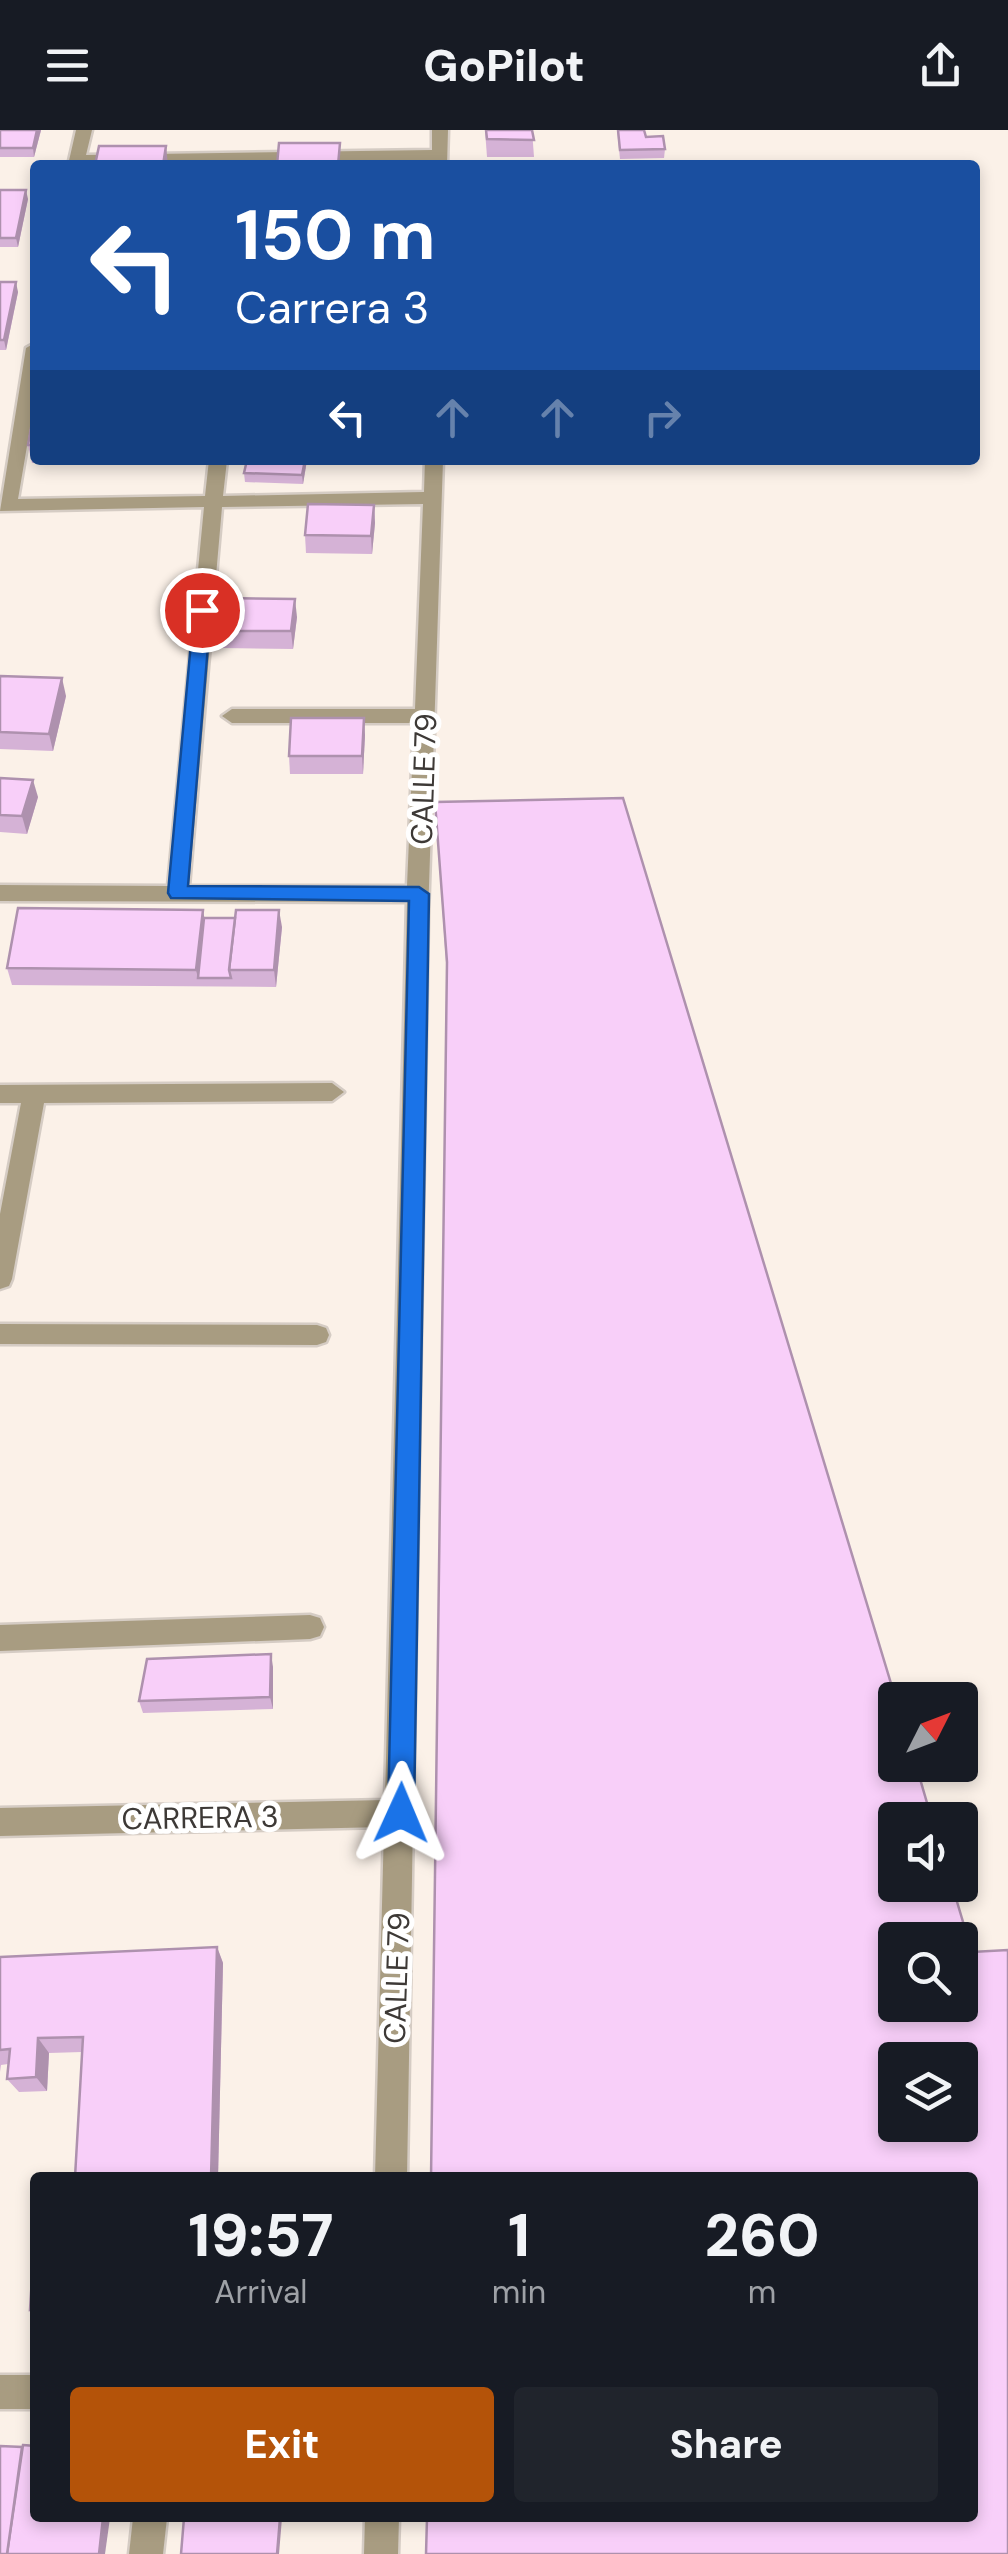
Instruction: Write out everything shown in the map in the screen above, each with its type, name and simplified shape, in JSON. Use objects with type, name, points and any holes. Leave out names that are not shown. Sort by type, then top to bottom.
[{"type":"street","points":[[78,160],[84,130]]},
{"type":"street","points":[[439,160],[440,130]]},
{"type":"street","points":[[30,373],[4,505],[434,498]]},
{"type":"street","points":[[178,893],[218,465]]},
{"type":"street","name":"CALLE 79","points":[[392,2172],[419,894],[434,465]]},
{"type":"street","points":[[232,716],[426,716]]},
{"type":"street","points":[[0,893],[419,894]]},
{"type":"street","points":[[0,1094],[332,1092]]},
{"type":"street","points":[[0,1279],[34,1094]]},
{"type":"street","points":[[0,1334],[317,1334]]},
{"type":"street","points":[[0,1638],[310,1626]]},
{"type":"street","name":"CARRERA 3","points":[[0,1822],[401,1813]]},
{"type":"street","points":[[0,2392],[30,2392]]},
{"type":"street","points":[[146,2554],[150,2522]]},
{"type":"street","points":[[380,2554],[382,2522]]},
{"type":"building","points":[[0,130],[37,130],[33,148],[0,148]]},
{"type":"building","points":[[486,130],[532,130],[534,140],[487,139]]},
{"type":"building","points":[[618,130],[644,130],[646,137],[663,136],[665,149],[620,150]]},
{"type":"building","points":[[279,143],[340,143],[338,160],[277,160]]},
{"type":"building","points":[[99,146],[166,146],[164,160],[96,160]]},
{"type":"building","points":[[0,190],[26,190],[16,238],[0,238]]},
{"type":"building","points":[[0,282],[16,282],[4,340],[0,340]]},
{"type":"building","points":[[246,465],[304,465],[302,475],[244,473]]},
{"type":"building","points":[[308,504],[374,505],[371,536],[305,535]]},
{"type":"building","points":[[224,598],[295,599],[291,631],[220,631]]},
{"type":"building","points":[[0,676],[62,678],[49,734],[0,732]]},
{"type":"building","points":[[291,718],[364,718],[362,756],[289,756]]},
{"type":"building","points":[[0,778],[33,780],[22,816],[0,815]]},
{"type":"building","points":[[623,798],[891,1682],[878,1682],[878,1782],[921,1782],[927,1802],[878,1802],[878,1902],[957,1902],[963,1922],[878,1922],[878,2022],[978,2022],[978,1952],[1008,1950],[1008,2554],[426,2554],[427,2522],[978,2522],[978,2172],[431,2172],[447,962],[435,802]]},
{"type":"building","points":[[18,908],[203,910],[196,970],[7,968]]},
{"type":"building","points":[[236,910],[279,910],[274,970],[229,970]]},
{"type":"building","points":[[204,918],[235,918],[231,978],[198,978]]},
{"type":"building","points":[[271,1654],[270,1697],[139,1701],[147,1659]]},
{"type":"building","points":[[217,1947],[211,2172],[75,2172],[83,2037],[38,2038],[36,2077],[7,2079],[10,2049],[0,2050],[0,1957]]},
{"type":"building","points":[[23,2445],[30,2446],[30,2522],[103,2522],[99,2554],[7,2554]]},
{"type":"building","points":[[0,2446],[22,2447],[7,2554],[0,2554]]},
{"type":"building","points":[[184,2522],[280,2522],[277,2554],[181,2554]]},
{"type":"route","points":[[202,610],[178,893],[419,894],[401,1813]]}]
